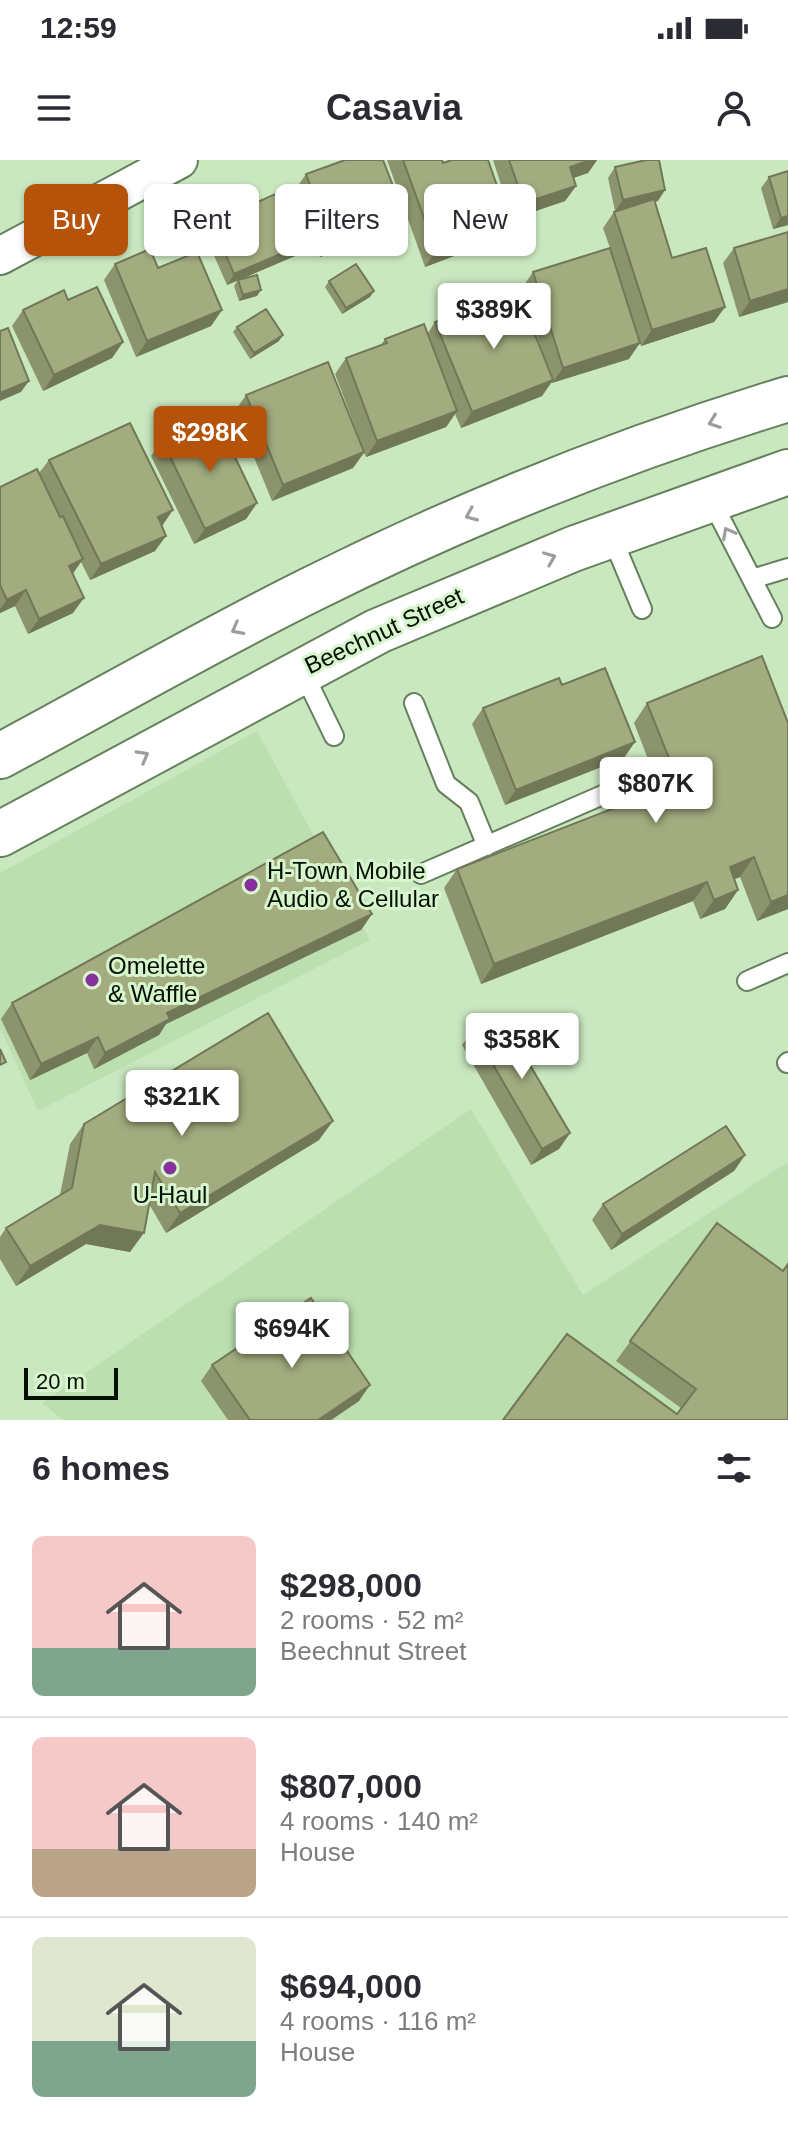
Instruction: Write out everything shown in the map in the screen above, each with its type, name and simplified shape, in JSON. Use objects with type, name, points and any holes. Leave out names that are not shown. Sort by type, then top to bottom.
[{"type":"main road","points":[[46,808],[6,753],[309,590],[425,536],[611,459],[788,399]]},
{"type":"main road","name":"Beechnut Street","points":[[0,834],[302,670],[455,596],[611,535],[788,472]]},
{"type":"main road","points":[[425,536],[455,596]]},
{"type":"street","points":[[0,256],[179,160]]},
{"type":"lane","points":[[710,499],[772,618]]},
{"type":"lane","points":[[611,535],[642,609]]},
{"type":"lane","points":[[752,579],[788,568]]},
{"type":"lane","points":[[302,670],[334,736]]},
{"type":"lane","points":[[414,703],[446,784],[469,802],[487,846]]},
{"type":"lane","points":[[421,874],[644,777]]},
{"type":"lane","points":[[747,981],[788,963]]},
{"type":"shaded area","points":[[257,731],[370,940],[38,1111],[0,1028],[0,873]]},
{"type":"shaded area","points":[[471,1109],[583,1295],[788,1162],[788,1420],[63,1420],[42,1403]]},
{"type":"building","points":[[345,160],[383,160],[392,184],[310,184],[306,174]]},
{"type":"building","points":[[403,160],[442,160],[443,163],[488,160],[496,184],[424,184],[424,218]]},
{"type":"building","points":[[509,160],[590,160],[570,167],[576,186],[536,199],[536,184],[517,184]]},
{"type":"building","points":[[659,160],[665,190],[623,200],[615,167]]},
{"type":"building","points":[[788,171],[788,216],[781,218],[769,177]]},
{"type":"building","points":[[275,194],[275,256],[234,274],[226,256],[259,256],[259,201]]},
{"type":"building","points":[[654,199],[672,258],[706,248],[725,307],[652,330],[614,212]]},
{"type":"building","points":[[788,232],[788,289],[750,301],[734,248]]},
{"type":"building","points":[[610,248],[640,343],[563,368],[533,272]]},
{"type":"building","points":[[144,252],[144,256],[153,256],[158,268],[187,256],[199,256],[222,310],[147,341],[115,264]]},
{"type":"building","points":[[356,264],[374,291],[346,308],[329,281]]},
{"type":"building","points":[[257,275],[261,290],[243,295],[238,280]]},
{"type":"building","points":[[97,287],[123,342],[54,375],[23,310],[64,290],[68,300]]},
{"type":"building","points":[[517,289],[553,380],[472,412],[435,322]]},
{"type":"building","points":[[266,309],[283,335],[254,353],[237,327]]},
{"type":"building","points":[[424,324],[457,411],[377,441],[346,358],[387,343],[385,339]]},
{"type":"building","points":[[8,328],[29,381],[0,393],[0,331]]},
{"type":"building","points":[[328,362],[364,452],[283,485],[246,395]]},
{"type":"building","points":[[130,423],[173,510],[158,517],[166,536],[101,564],[49,460]]},
{"type":"building","points":[[195,424],[201,437],[221,428],[257,503],[205,529],[162,440]]},
{"type":"building","points":[[37,469],[83,559],[69,566],[84,598],[39,619],[26,590],[7,600],[0,585],[0,487]]},
{"type":"building","points":[[762,656],[788,723],[788,895],[771,902],[754,857],[730,867],[738,890],[714,900],[707,882],[494,964],[457,869],[679,783],[647,703]]},
{"type":"building","points":[[605,668],[635,742],[516,790],[483,708],[559,678],[562,685]]},
{"type":"building","points":[[323,832],[372,914],[167,1013],[170,1019],[105,1053],[98,1037],[41,1064],[12,1003]]},
{"type":"building","name":"U-Haul","points":[[268,1013],[333,1121],[180,1213],[155,1172],[144,1233],[100,1225],[30,1266],[6,1228],[72,1188],[84,1124]]},
{"type":"building","points":[[496,1017],[507,1036],[519,1029],[534,1055],[527,1060],[570,1133],[542,1149],[473,1030]]},
{"type":"building","points":[[0,1049],[6,1062],[0,1065]]},
{"type":"building","points":[[726,1126],[745,1155],[622,1234],[603,1204]]},
{"type":"building","points":[[717,1223],[783,1271],[788,1264],[788,1420],[503,1420],[567,1334],[677,1414],[696,1389],[630,1341]]},
{"type":"building","points":[[311,1298],[370,1385],[318,1420],[250,1420],[212,1365]]},
{"type":"place","name":"H-Town Mobile Audio & Cellular","points":[[251,885]]},
{"type":"place","name":"Omelette & Waffle","points":[[92,980]]},
{"type":"place","name":"U-Haul","points":[[170,1168]]}]
